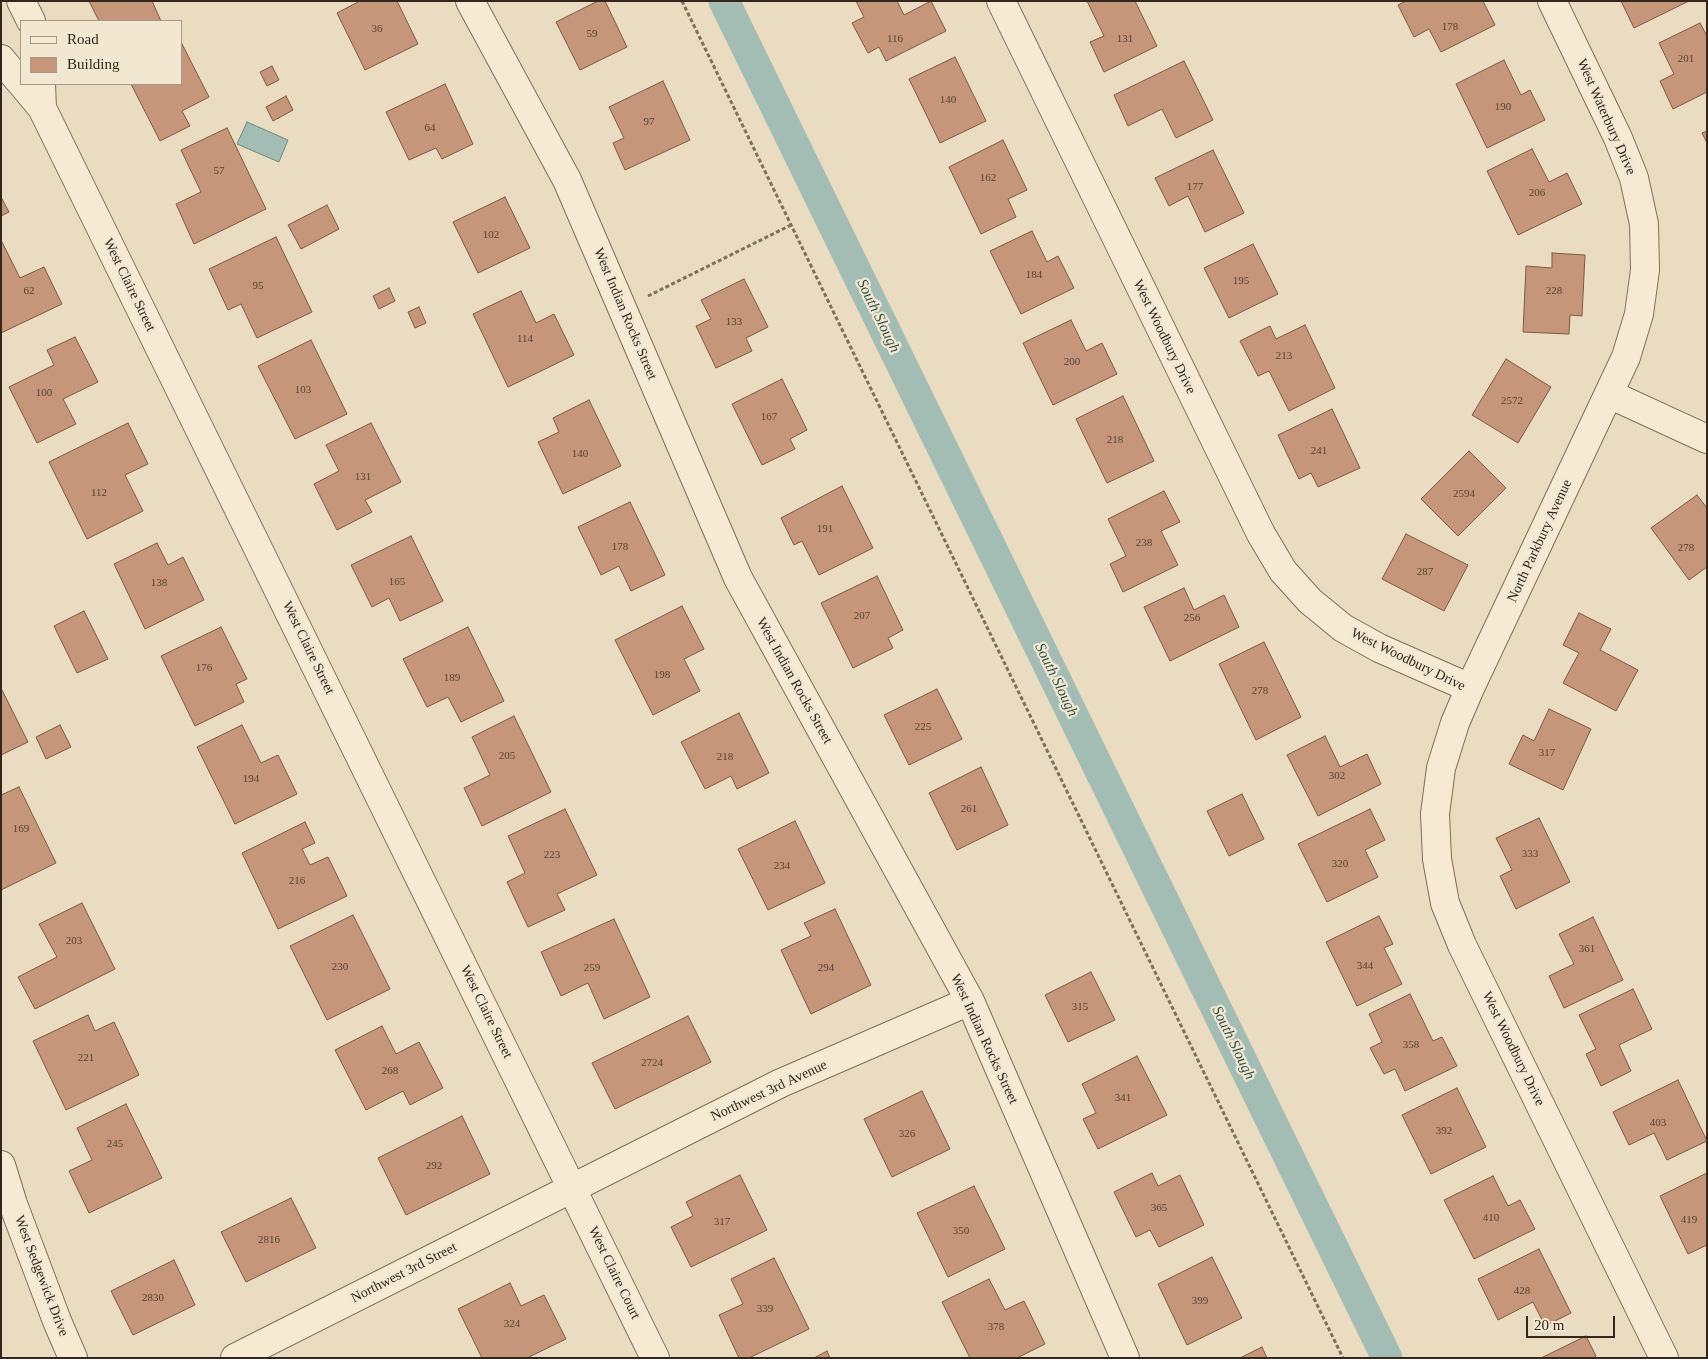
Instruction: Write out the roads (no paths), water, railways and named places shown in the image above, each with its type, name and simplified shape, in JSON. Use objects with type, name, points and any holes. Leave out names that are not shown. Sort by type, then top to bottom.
[{"type":"street","points":[[21,1],[31,20]]},
{"type":"street","name":"West Indian Rocks Street","points":[[470,1],[567,180],[738,578],[970,1001],[1125,1358]]},
{"type":"street","name":"West Woodbury Drive","points":[[1001,1],[1261,534],[1283,570],[1310,601],[1343,628],[1379,648],[1470,688],[1455,723],[1440,768],[1435,814],[1436,859],[1445,903],[1462,945],[1664,1358]]},
{"type":"street","name":"West Waterbury Drive","points":[[1552,1],[1618,138],[1634,178],[1644,224],[1645,270],[1639,314],[1626,357],[1609,394]]},
{"type":"street","name":"West Claire Street","points":[[1,58],[20,81]]},
{"type":"street","name":"West Claire Street","points":[[25,85],[42,96],[573,1189]]},
{"type":"street","points":[[1609,394],[1707,439]]},
{"type":"street","name":"North Parkbury Avenue","points":[[1470,688],[1609,394]]},
{"type":"street","name":"Northwest 3rd Avenue","points":[[573,1189],[782,1083],[970,1001]]},
{"type":"street","name":"West Sedgewick Drive","points":[[1,1165],[57,1321],[74,1358]]},
{"type":"street","name":"Northwest 3rd Street","points":[[235,1358],[573,1189]]},
{"type":"street","name":"West Claire Court","points":[[573,1189],[655,1358]]},
{"type":"water","points":[[247,122],[288,140],[279,162],[237,144]]},
{"type":"waterway","name":"South Slough","points":[[724,1],[1387,1358]]}]
